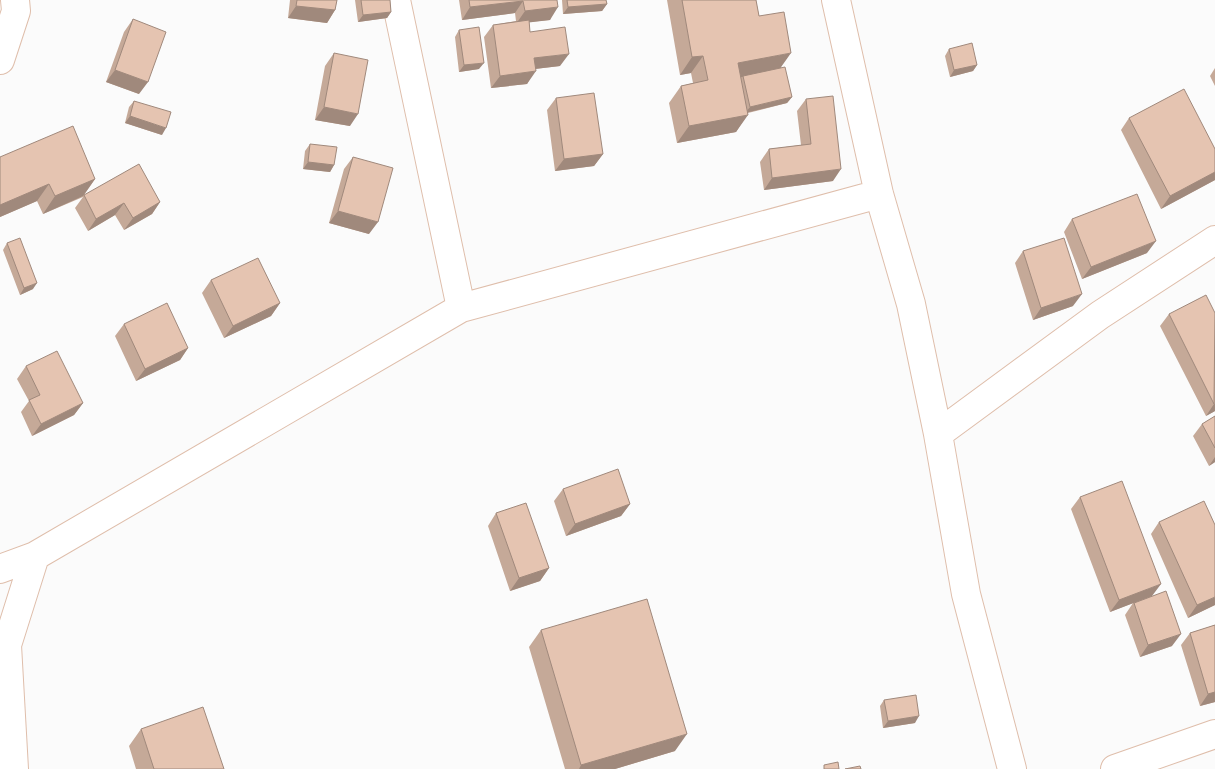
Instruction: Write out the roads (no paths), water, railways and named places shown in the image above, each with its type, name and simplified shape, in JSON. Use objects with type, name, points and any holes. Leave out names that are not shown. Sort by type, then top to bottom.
[{"type":"street","points":[[0,60],[16,11],[14,0]]},
{"type":"street","points":[[396,0],[461,308]]},
{"type":"street","points":[[836,0],[879,194],[911,304],[938,434],[966,594],[1012,769]]},
{"type":"street","points":[[0,569],[34,556],[461,308],[879,194]]},
{"type":"street","points":[[938,434],[1100,315],[1215,240]]},
{"type":"street","points":[[14,769],[7,645],[34,556]]},
{"type":"street","points":[[1115,769],[1215,734]]}]
